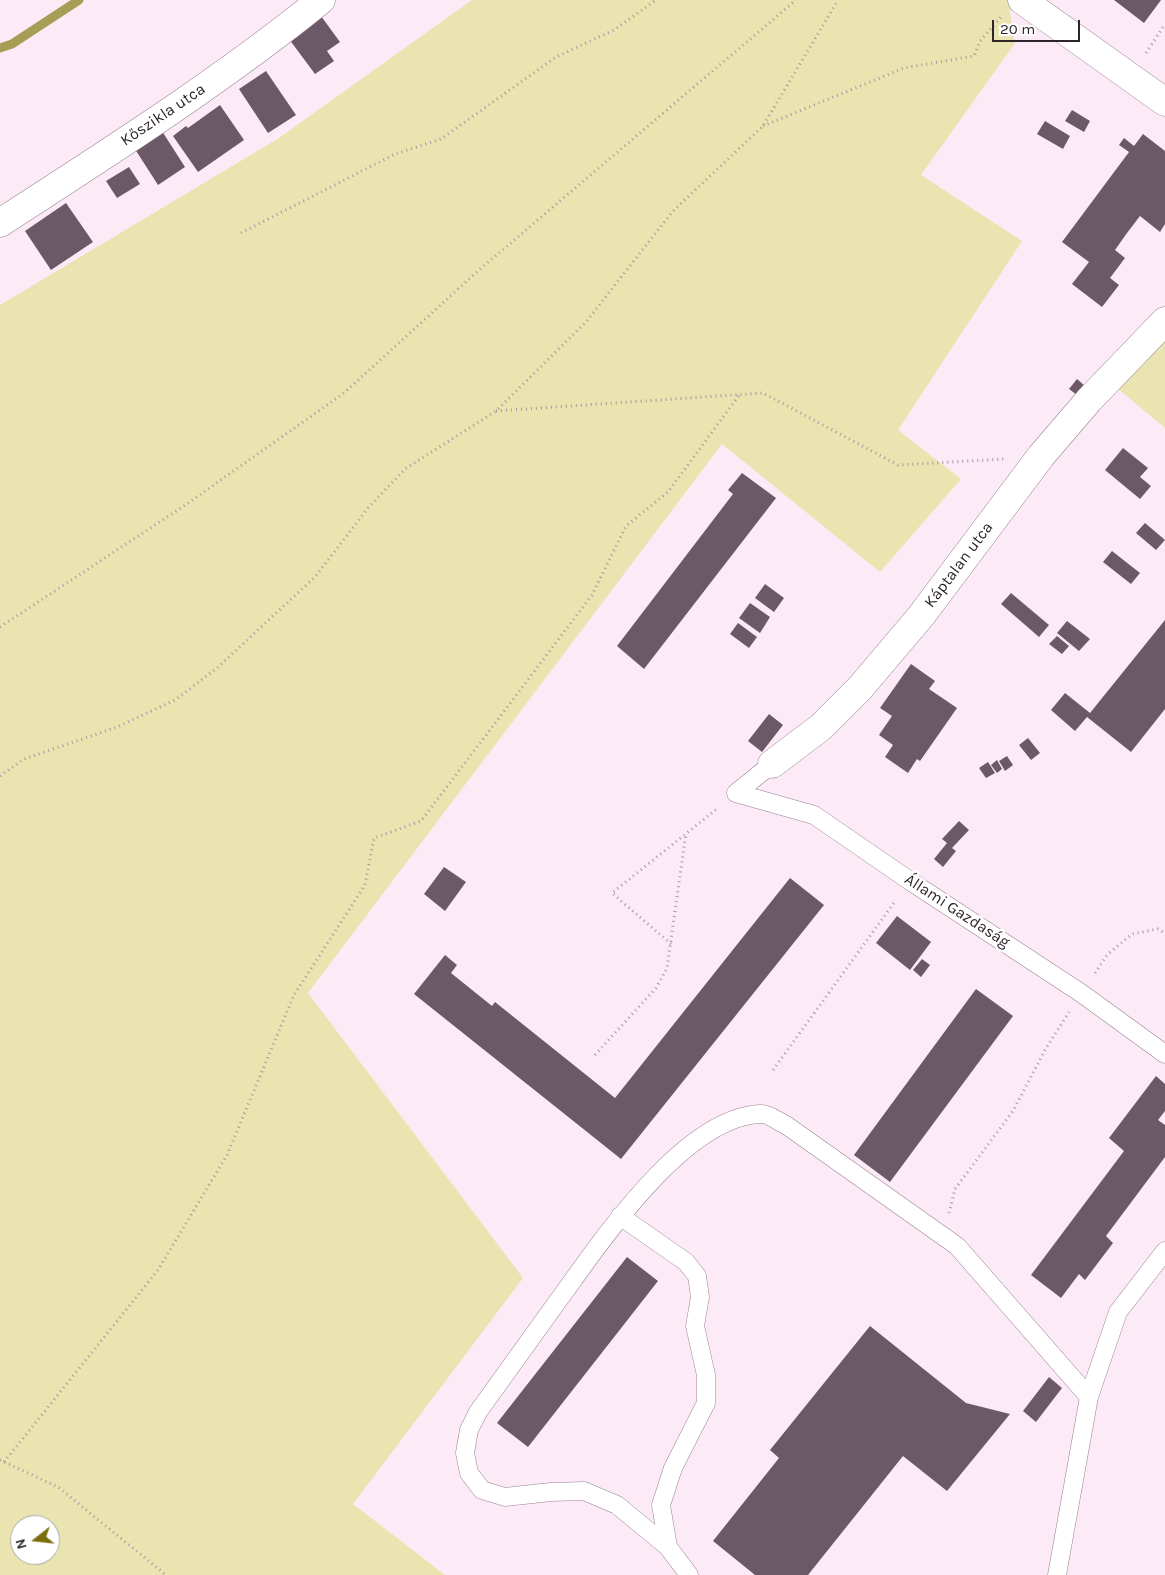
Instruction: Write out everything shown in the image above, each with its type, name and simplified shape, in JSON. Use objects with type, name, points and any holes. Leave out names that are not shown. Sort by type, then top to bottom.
[{"type":"street","name":"Kőszikla utca","points":[[0,223],[191,97],[285,29],[321,0]]},
{"type":"street","points":[[1013,7],[1130,76],[1165,102]]},
{"type":"street","name":"Káptalan utca","points":[[772,764],[821,726],[860,688],[921,616],[1042,456],[1089,400],[1165,321]]},
{"type":"lane","name":"Káptalan utca","points":[[736,793],[772,764]]},
{"type":"lane","name":"Állami Gazdaság","points":[[736,793],[814,815],[910,881],[1081,993],[1165,1054]]},
{"type":"lane","points":[[689,1575],[668,1547],[617,1505],[584,1491],[551,1492],[505,1497],[482,1490],[470,1473],[465,1453],[469,1430],[478,1412],[620,1216],[671,1162],[703,1136],[735,1118],[764,1114],[786,1125],[957,1246],[1089,1397]]},
{"type":"lane","points":[[620,1216],[686,1262],[697,1276],[700,1297],[695,1326],[706,1375],[706,1402],[673,1468],[661,1505],[668,1547]]},
{"type":"lane","points":[[1057,1575],[1089,1397],[1118,1312],[1165,1251]]},
{"type":"path","points":[[241,233],[395,154],[441,139],[556,57],[614,30],[656,0]]},
{"type":"path","points":[[0,627],[184,506],[344,393],[479,270],[796,0]]},
{"type":"path","points":[[0,776],[24,760],[117,727],[175,700],[217,668],[315,578],[368,508],[406,469],[496,411],[586,322],[673,211],[763,126],[838,0]]},
{"type":"path","points":[[763,126],[904,68],[974,56],[980,41],[1013,7]]},
{"type":"path","points":[[1130,76],[1165,24]]},
{"type":"path","points":[[496,411],[763,393],[898,465],[1042,456]]},
{"type":"path","points":[[166,1575],[58,1487],[2,1461],[158,1270],[227,1155],[294,995],[365,885],[374,838],[421,821],[592,595],[626,526],[668,492],[740,394]]},
{"type":"path","points":[[671,944],[612,893],[736,793]]},
{"type":"path","points":[[595,1055],[656,988],[667,968],[686,833]]},
{"type":"path","points":[[773,1070],[910,881]]},
{"type":"path","points":[[957,1246],[949,1214],[955,1189],[1013,1111],[1045,1050],[1081,993],[1107,955],[1132,934],[1158,929],[1165,933]]},
{"type":"shaded area","points":[[472,0],[1008,0],[1015,43],[921,175],[1022,241],[898,430],[961,479],[880,572],[722,444],[308,993],[523,1278],[353,1504],[445,1575],[0,1575],[0,305],[279,138]]},
{"type":"shaded area","points":[[1165,337],[1165,428],[1117,388]]},
{"type":"building","points":[[1114,0],[1161,0],[1144,23]]},
{"type":"building","points":[[321,16],[340,42],[327,51],[334,61],[315,74],[289,39]]},
{"type":"building","points":[[266,71],[296,115],[268,133],[239,89]]},
{"type":"building","points":[[220,105],[244,140],[198,172],[173,136],[186,126],[188,128]]},
{"type":"building","points":[[1072,110],[1090,121],[1084,132],[1065,121]]},
{"type":"building","points":[[1045,121],[1070,136],[1063,149],[1037,134]]},
{"type":"building","points":[[160,128],[185,167],[158,185],[133,146]]},
{"type":"building","points":[[1143,134],[1165,151],[1165,224],[1160,232],[1140,216],[1127,233],[1115,250],[1125,258],[1110,278],[1119,285],[1102,307],[1072,284],[1089,262],[1062,242],[1129,152],[1119,145],[1124,138],[1134,146]]},
{"type":"building","points":[[129,167],[140,184],[117,198],[106,181]]},
{"type":"building","points":[[66,203],[93,242],[51,270],[25,231]]},
{"type":"building","points":[[1077,379],[1085,386],[1077,395],[1069,389]]},
{"type":"building","points":[[1123,448],[1148,468],[1140,477],[1151,486],[1140,499],[1105,470]]},
{"type":"building","points":[[742,473],[776,498],[644,669],[617,646],[733,494],[728,490]]},
{"type":"building","points":[[1145,523],[1165,540],[1156,550],[1136,533]]},
{"type":"building","points":[[1112,551],[1140,573],[1131,584],[1103,562]]},
{"type":"building","points":[[765,584],[784,598],[774,612],[755,598]]},
{"type":"building","points":[[1011,593],[1049,625],[1039,637],[1001,604]]},
{"type":"building","points":[[750,603],[770,617],[760,633],[739,618]]},
{"type":"building","points":[[1165,620],[1165,709],[1131,752],[1087,717],[1075,731],[1051,710],[1065,693],[1090,713]]},
{"type":"building","points":[[1067,621],[1090,639],[1079,651],[1057,633]]},
{"type":"building","points":[[738,623],[757,637],[749,648],[730,634]]},
{"type":"building","points":[[1057,636],[1069,646],[1062,654],[1049,644]]},
{"type":"building","points":[[911,664],[935,681],[929,689],[957,708],[920,761],[917,759],[908,773],[885,757],[893,745],[879,735],[892,716],[880,708]]},
{"type":"building","points":[[769,714],[783,725],[762,752],[748,741]]},
{"type":"building","points":[[1028,738],[1040,753],[1031,760],[1019,745]]},
{"type":"building","points":[[1007,756],[1013,765],[1005,771],[999,761]]},
{"type":"building","points":[[997,760],[1002,769],[997,773],[991,765]]},
{"type":"building","points":[[988,762],[995,773],[986,778],[979,768]]},
{"type":"building","points":[[959,821],[969,830],[952,848],[956,851],[943,867],[934,859],[947,843],[942,839]]},
{"type":"building","points":[[444,867],[466,882],[445,911],[424,894]]},
{"type":"building","points":[[790,878],[824,905],[621,1159],[414,994],[445,955],[457,965],[451,973],[492,1006],[495,1002],[615,1098]]},
{"type":"building","points":[[897,916],[931,942],[910,970],[876,943]]},
{"type":"building","points":[[922,959],[930,965],[921,977],[913,970]]},
{"type":"building","points":[[976,989],[1013,1016],[890,1182],[854,1155]]},
{"type":"building","points":[[1156,1076],[1165,1084],[1165,1111],[1158,1120],[1165,1125],[1165,1157],[1106,1236],[1113,1243],[1085,1280],[1079,1274],[1061,1298],[1031,1275],[1124,1151],[1109,1138]]},
{"type":"building","points":[[627,1257],[658,1281],[528,1447],[497,1423]]},
{"type":"building","points":[[870,1326],[966,1403],[1010,1414],[947,1491],[903,1456],[808,1575],[755,1575],[713,1541],[779,1458],[770,1450]]},
{"type":"building","points":[[1049,1377],[1062,1388],[1036,1422],[1023,1411]]},
{"type":"waterway","points":[[0,48],[12,44],[79,0]]}]
